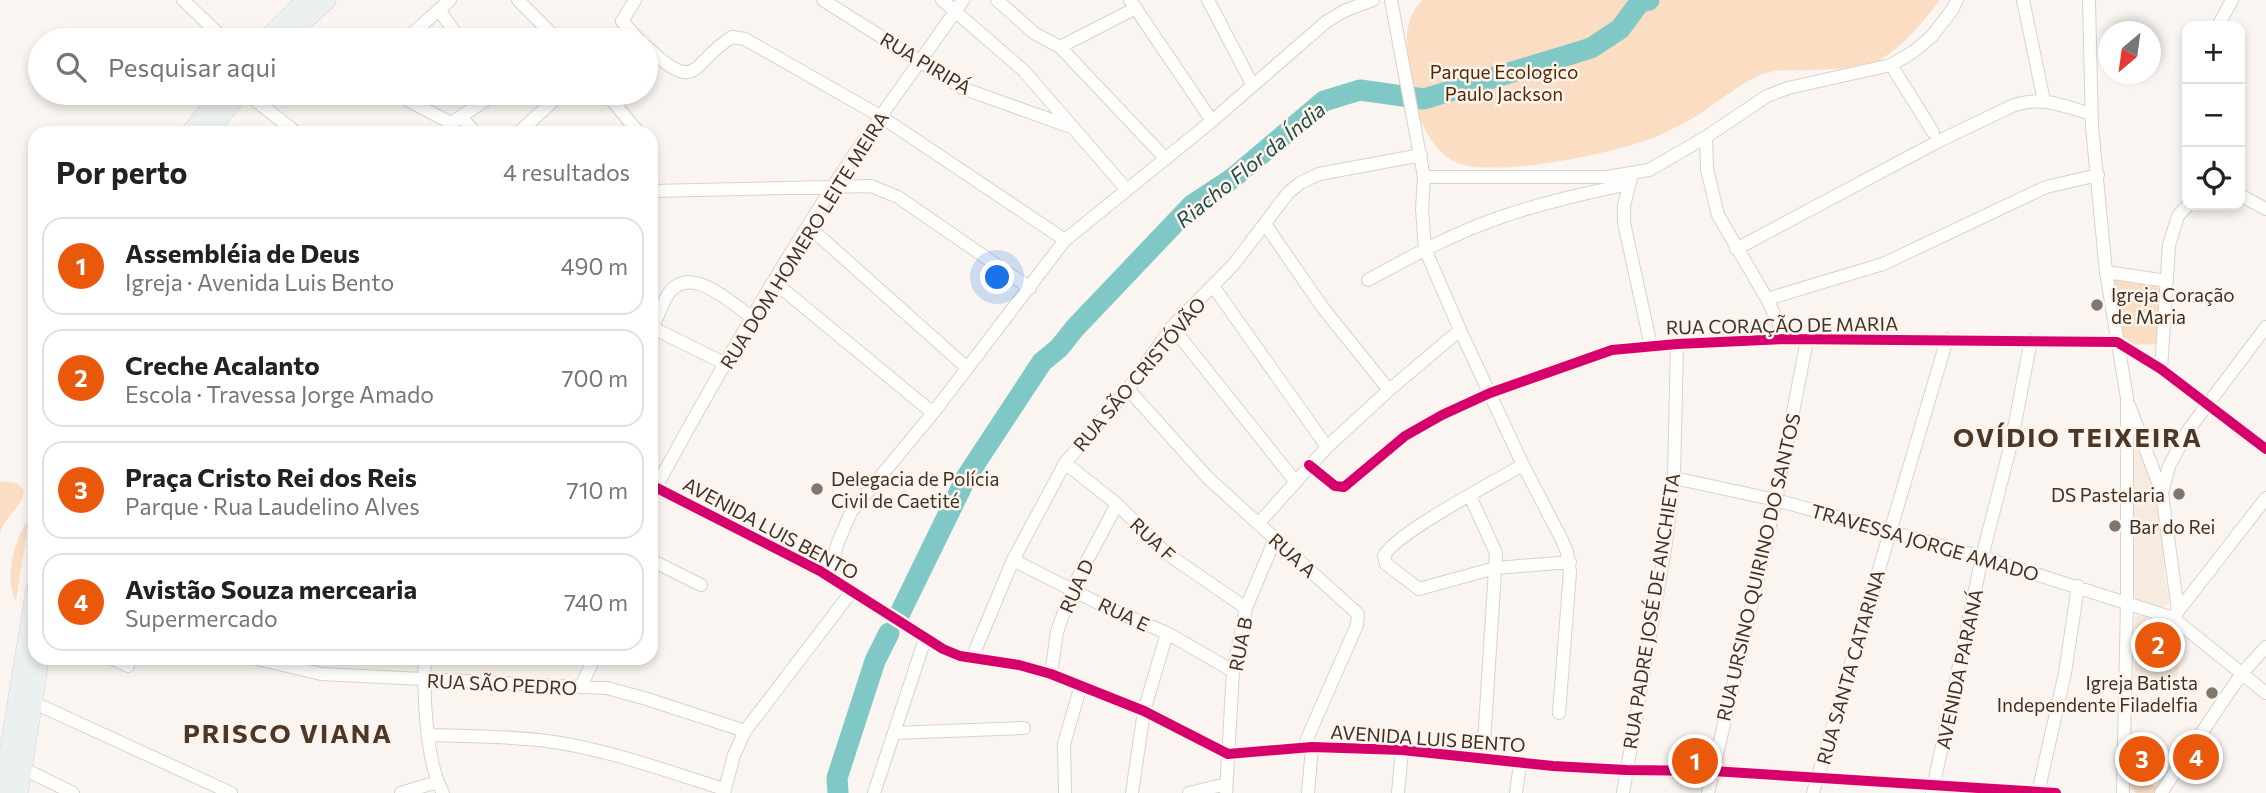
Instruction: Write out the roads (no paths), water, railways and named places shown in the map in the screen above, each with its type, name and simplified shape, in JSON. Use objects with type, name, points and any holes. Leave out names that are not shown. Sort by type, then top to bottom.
[{"type":"street","points":[[183,0],[212,28]]},
{"type":"street","points":[[277,28],[306,0]]},
{"type":"street","points":[[297,28],[327,0]]},
{"type":"street","points":[[419,28],[450,0]]},
{"type":"street","points":[[518,0],[546,28]]},
{"type":"street","points":[[627,28],[623,25],[623,18],[635,0]]},
{"type":"street","name":"RUA PIRIPÁ","points":[[823,0],[971,92],[1074,128]]},
{"type":"street","points":[[942,0],[959,6],[1024,71],[1127,190]]},
{"type":"street","points":[[997,0],[1034,33],[1060,47],[1166,159]]},
{"type":"street","points":[[1208,0],[1252,84]]},
{"type":"street","points":[[829,577],[837,545],[850,512],[933,413],[1065,240],[1212,121],[1326,22],[1344,11],[1373,0]]},
{"type":"street","points":[[1391,0],[1421,155],[1425,249],[1460,330],[1523,465],[1558,531],[1570,562],[1559,713]]},
{"type":"street","points":[[1368,280],[1425,249],[1501,216],[1630,179],[1664,163],[1767,96],[1788,88],[1891,65],[1932,36],[1957,0]]},
{"type":"street","points":[[2022,0],[2044,100]]},
{"type":"street","points":[[2089,0],[2091,114],[2106,272],[2127,397],[2162,493],[2176,615],[2266,693]]},
{"type":"street","points":[[2221,21],[2232,0]]},
{"type":"street","points":[[1060,47],[1133,4],[1212,121]]},
{"type":"street","name":"RUA DOM HOMERO LEITE MEIRA","points":[[658,478],[832,187],[959,6]]},
{"type":"street","points":[[440,11],[452,28]]},
{"type":"street","points":[[658,57],[670,67],[687,72],[699,68],[727,39],[737,36],[880,116],[1065,240]]},
{"type":"street","points":[[1891,65],[1933,132]]},
{"type":"street","points":[[1736,249],[1962,129],[2021,102],[2044,100],[2091,114]]},
{"type":"street","points":[[196,126],[212,105]]},
{"type":"street","points":[[213,126],[230,105]]},
{"type":"street","points":[[261,105],[288,126]]},
{"type":"street","points":[[416,105],[448,123],[454,122],[479,105]]},
{"type":"street","points":[[526,126],[549,105]]},
{"type":"street","points":[[616,105],[633,126]]},
{"type":"street","points":[[461,117],[469,126]]},
{"type":"street","points":[[1706,137],[1707,169],[1718,215],[1768,299],[1786,339]]},
{"type":"street","name":"RUA SÃO CRISTÓVÃO","points":[[972,658],[1013,560],[1065,463],[1128,390],[1172,327],[1240,256],[1288,193],[1319,174],[1421,155]]},
{"type":"street","points":[[1768,299],[1883,264],[2046,187],[2098,175]]},
{"type":"street","points":[[1424,177],[1630,179]]},
{"type":"street","points":[[1630,179],[1624,206],[1625,223],[1651,346]]},
{"type":"street","points":[[658,191],[871,186],[898,197],[1030,288]]},
{"type":"street","points":[[2245,198],[2266,209]]},
{"type":"street","points":[[2161,369],[2172,230],[2183,210]]},
{"type":"street","points":[[1265,224],[1323,308],[1389,390]]},
{"type":"street","points":[[808,226],[966,368]]},
{"type":"street","points":[[2106,272],[2166,281]]},
{"type":"street","points":[[658,315],[670,291],[682,282],[694,281],[706,286],[753,318]]},
{"type":"street","points":[[774,282],[933,413]]},
{"type":"street","points":[[1213,286],[1327,447]]},
{"type":"street","points":[[1172,327],[1296,481]]},
{"type":"street","points":[[2162,493],[2169,466],[2179,447],[2208,403],[2266,327]]},
{"type":"street","points":[[658,330],[726,363]]},
{"type":"street","points":[[1258,524],[1327,447],[1460,330]]},
{"type":"street","name":"RUA CORAÇÃO DE MARIA","points":[[1309,465],[1335,486],[1344,487],[1405,436],[1442,415],[1490,393],[1612,350],[1786,339],[2117,342]]},
{"type":"street","name":"RUA SANTA CATARINA","points":[[1813,793],[1947,339]]},
{"type":"street","name":"RUA URSINO QUIRINO DO SANTOS","points":[[1708,793],[1776,500],[1807,340]]},
{"type":"street","name":"AVENIDA PARANÁ","points":[[1933,790],[1982,557],[2011,444],[2031,340]]},
{"type":"street","points":[[2117,342],[2161,369],[2266,449]]},
{"type":"street","name":"RUA PADRE JOSÉ DE ANCHIETA","points":[[1623,793],[1666,543],[1674,478],[1677,344]]},
{"type":"street","name":"RUA A","points":[[1128,390],[1195,465],[1354,609],[1358,617],[1308,748]]},
{"type":"street","points":[[2123,793],[2127,397]]},
{"type":"street","name":"RUA F","points":[[1065,463],[1117,504],[1166,553],[1246,608]]},
{"type":"street","points":[[1523,465],[1394,543],[1384,556],[1385,564],[1419,589],[1495,568],[1570,562]]},
{"type":"street","name":"TRAVESSA JORGE AMADO","points":[[1674,478],[1776,500],[1890,531],[2127,603],[2176,615]]},
{"type":"street","name":"AVENIDA LUIS BENTO","points":[[658,489],[829,577],[925,639],[950,652],[1019,665],[1082,685],[1144,711],[1228,754],[1308,748],[1402,750],[1520,763],[1626,770],[1712,771],[1933,790],[2056,793]]},
{"type":"street","points":[[1470,496],[1496,553],[1483,759]]},
{"type":"street","points":[[2176,615],[2266,498]]},
{"type":"street","name":"RUA D","points":[[1051,674],[1057,632],[1072,589],[1117,504]]},
{"type":"street","name":"RUA B","points":[[1226,789],[1233,671],[1246,608],[1275,539]]},
{"type":"street","name":"RUA E","points":[[1013,560],[1108,608],[1167,633],[1233,671]]},
{"type":"street","points":[[658,563],[701,585]]},
{"type":"street","points":[[2038,792],[2063,685],[2078,586]]},
{"type":"street","points":[[429,735],[549,741],[623,758],[724,791],[734,755],[745,731],[852,591]]},
{"type":"street","points":[[1132,793],[1144,711],[1167,633]]},
{"type":"street","points":[[874,793],[925,639]]},
{"type":"street","points":[[2161,793],[2242,673],[2266,647]]},
{"type":"street","points":[[19,793],[23,769],[29,665]]},
{"type":"street","points":[[2,793],[5,740],[26,698],[38,665]]},
{"type":"street","name":"RUA SÃO PEDRO","points":[[283,665],[321,674],[607,688],[745,731]]},
{"type":"street","points":[[401,793],[440,788],[429,735],[423,665]]},
{"type":"street","points":[[581,687],[591,665]]},
{"type":"street","points":[[1065,793],[1064,744],[1082,685]]},
{"type":"street","points":[[26,698],[231,793]]},
{"type":"street","points":[[894,733],[1024,728]]},
{"type":"street","points":[[1308,748],[1308,793]]},
{"type":"street","points":[[1398,793],[1402,750]]},
{"type":"street","points":[[1516,793],[1520,763]]},
{"type":"street","points":[[23,769],[73,793]]},
{"type":"street","points":[[1189,793],[1226,789]]},
{"type":"waterway","name":"Riacho Flor da Índia","points":[[900,613],[967,476],[1042,362],[1059,348],[1192,205],[1233,178],[1324,101],[1360,90],[1424,99],[1591,48],[1620,29],[1640,2],[1649,0]]},
{"type":"waterway","name":"Riacho Flor da Índia","points":[[838,793],[837,778],[875,661],[889,633]]},
{"type":"place","name":"Igreja Coração de Maria","points":[[2097,305]]},
{"type":"place","name":"Delegacia de Polícia Civil de Caetité","points":[[817,489]]},
{"type":"place","name":"DS Pastelaria","points":[[2179,494]]},
{"type":"place","name":"Bar do Rei","points":[[2115,526]]},
{"type":"place","name":"Creche Acalanto","points":[[2158,645]]},
{"type":"place","name":"Igreja Batista Independente Filadelfia","points":[[2212,693]]},
{"type":"place","name":"Avistão Souza mercearia","points":[[2196,757]]},
{"type":"place","name":"Praça Cristo Rei dos Reis","points":[[2142,759]]},
{"type":"place","name":"Assembléia de Deus","points":[[1695,761]]},
{"type":"district","name":"OVÍDIO TEIXEIRA","points":[[2078,436]]},
{"type":"district","name":"PRISCO VIANA","points":[[288,732]]},
{"type":"park label","name":"Parque Ecologico Paulo Jackson","points":[[1504,82]]}]
